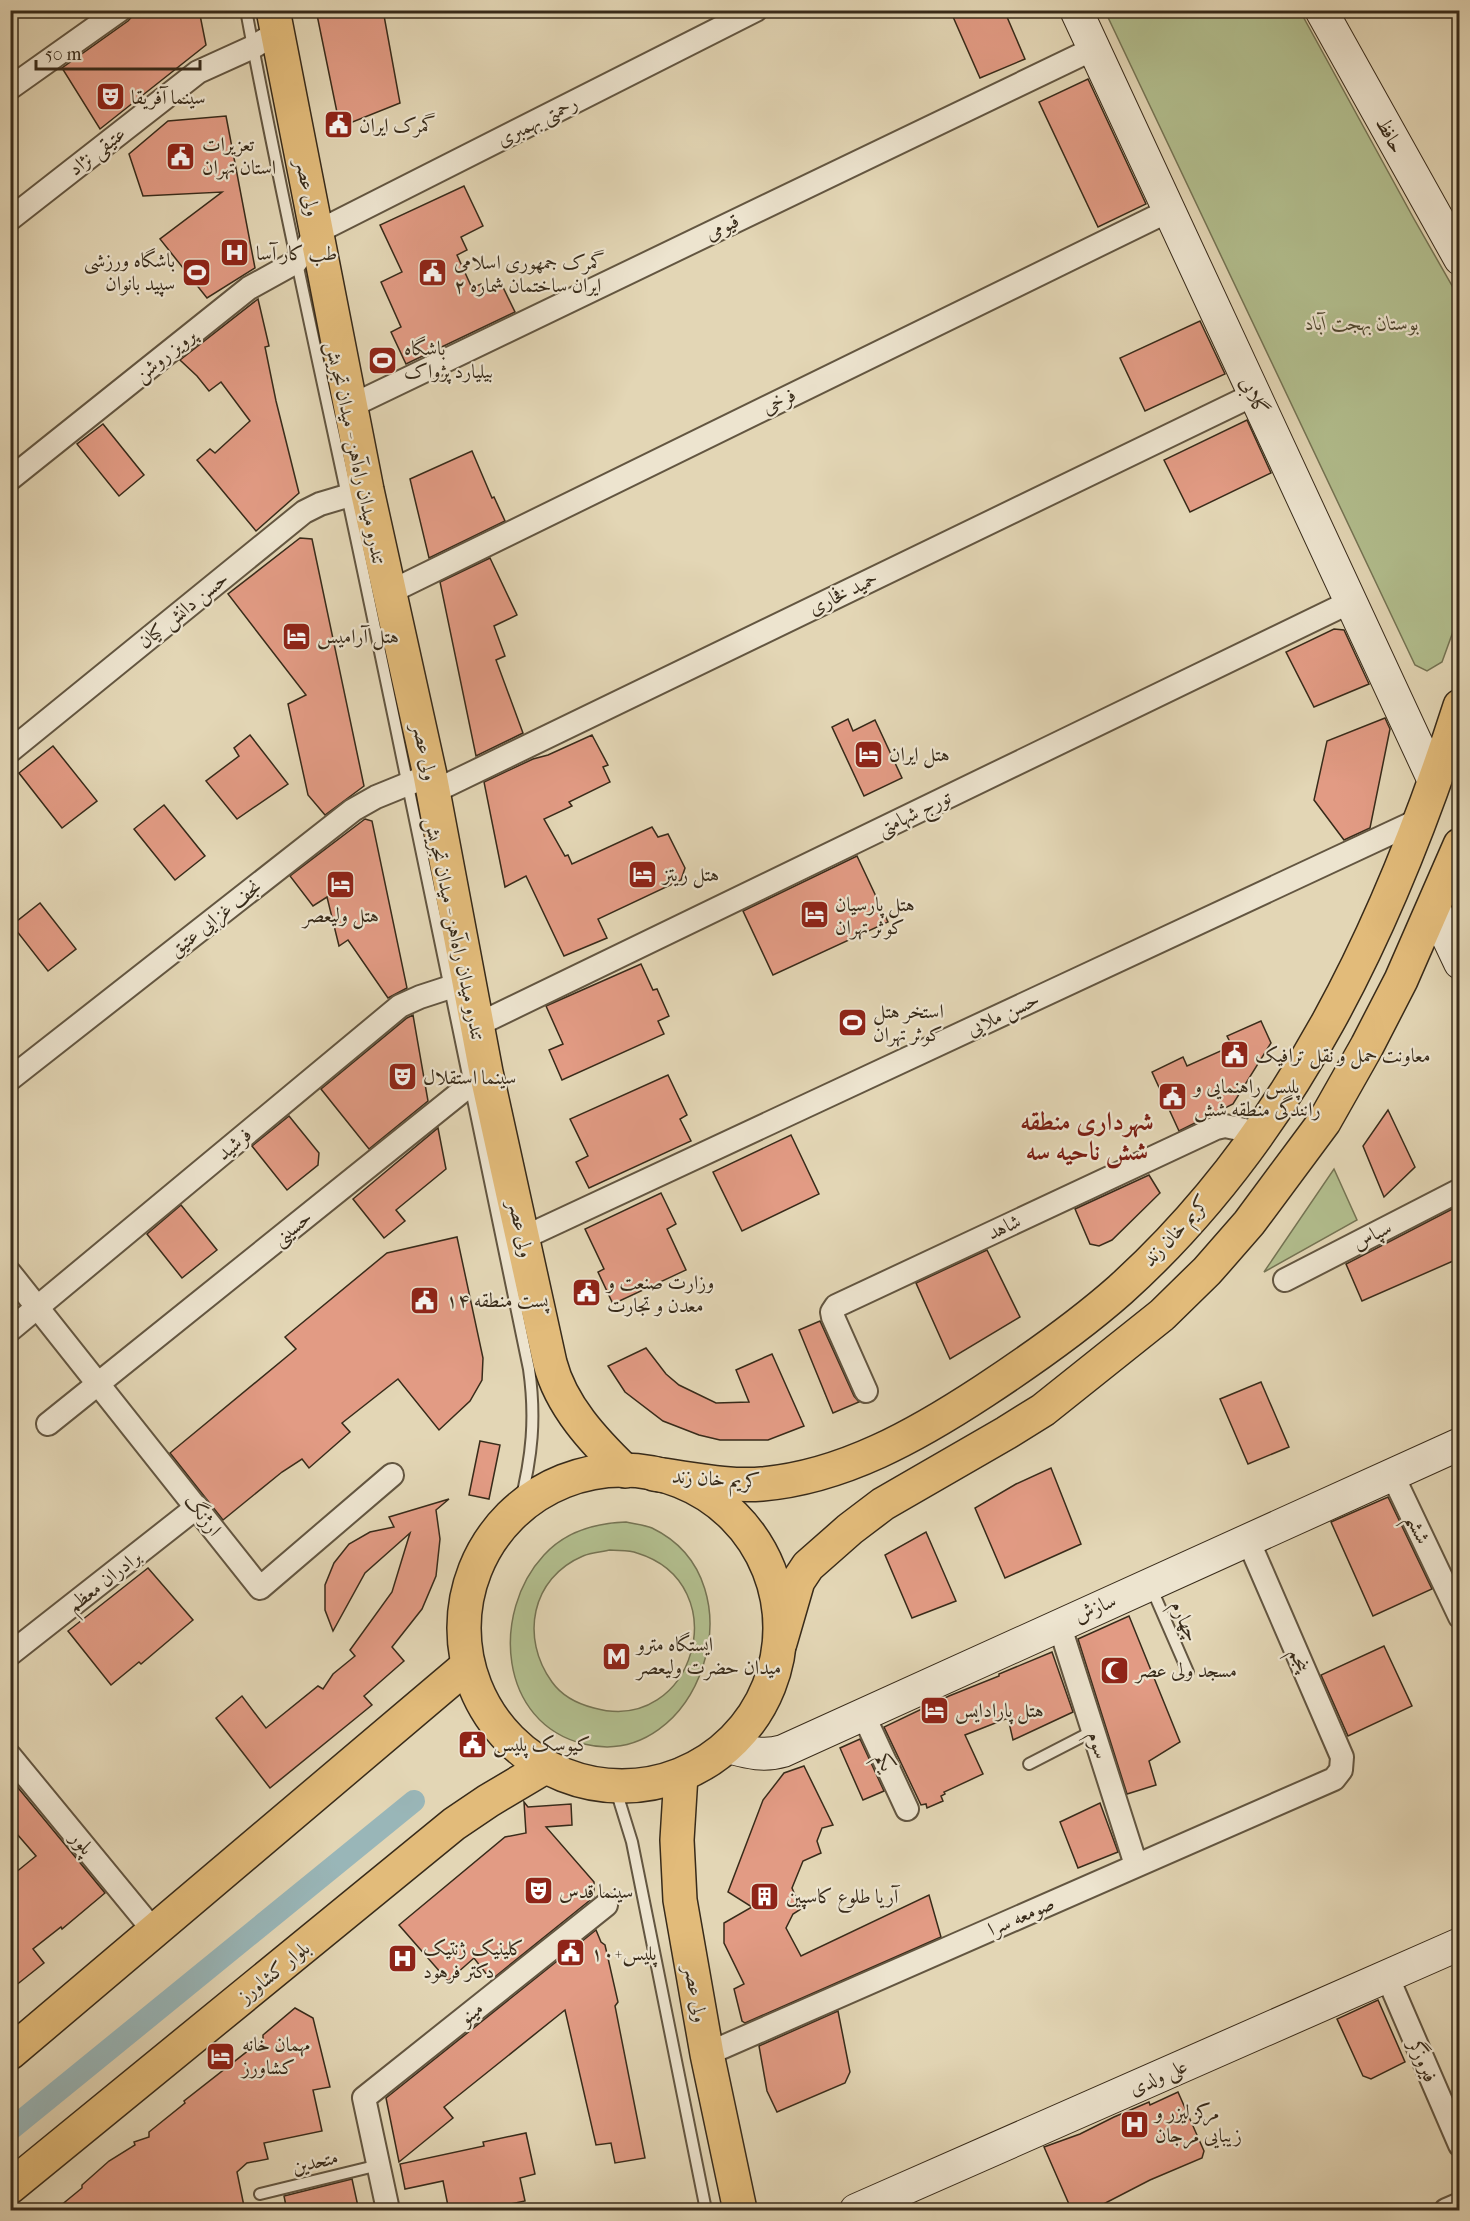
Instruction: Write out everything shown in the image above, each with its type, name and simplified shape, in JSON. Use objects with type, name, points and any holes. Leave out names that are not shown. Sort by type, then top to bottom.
[{"type":"main road","name":"ولی عصر","points":[[268,30],[317,232],[351,406],[357,492],[390,592],[460,983],[477,1025],[477,1079],[523,1238],[552,1371],[582,1425],[603,1449],[640,1473]]},
{"type":"main road","name":"کریم خان زند","points":[[520,1504],[566,1480],[595,1473],[640,1473],[760,1484],[788,1480],[836,1467],[889,1448],[970,1400],[1030,1360],[1108,1301],[1190,1218],[1259,1133],[1287,1094],[1342,996],[1375,926],[1439,769],[1460,706]]},
{"type":"main road","points":[[520,1504],[488,1545],[473,1576],[465,1610],[467,1666],[489,1716],[517,1747],[545,1767],[589,1784],[615,1787],[641,1785],[681,1775],[701,1766],[728,1747],[758,1711],[773,1678],[780,1643],[798,1581],[808,1566],[850,1529],[884,1504],[1043,1410],[1162,1315],[1207,1271],[1249,1223],[1324,1122],[1367,1046],[1401,980],[1460,845]]},
{"type":"main road","points":[[640,1473],[697,1490],[716,1501],[750,1536],[771,1573],[778,1597],[780,1643]]},
{"type":"main road","points":[[10,2053],[467,1666]]},
{"type":"main road","name":"بلوار کشاورز","points":[[10,2187],[454,1824],[545,1767]]},
{"type":"main road","name":"ولی عصر","points":[[681,1775],[677,1840],[680,1900],[707,2054],[741,2211]]},
{"type":"street","points":[[10,88],[120,10]]},
{"type":"street","name":"رحمتی بهمبری","points":[[317,232],[756,10]]},
{"type":"street","name":"گلابی","points":[[1076,10],[1101,45],[1357,598],[1439,769]]},
{"type":"street","name":"گلابی","points":[[1094,10],[1101,45]]},
{"type":"street","name":"حافظ","points":[[1322,10],[1460,259]]},
{"type":"street","name":"عتیقی نژاد","points":[[10,219],[198,72],[268,30]]},
{"type":"street","name":"قیومی","points":[[351,406],[1101,45]]},
{"type":"street","name":"فرخی","points":[[390,592],[1176,207]]},
{"type":"street","name":"پرویز روشن","points":[[10,479],[249,288],[297,262],[317,232]]},
{"type":"street","name":"حمید فخاری","points":[[423,784],[1261,391]]},
{"type":"street","name":"حسن دانش کیان","points":[[10,751],[304,512],[357,492]]},
{"type":"street","name":"تورج شهامتی","points":[[477,1025],[1357,598]]},
{"type":"street","name":"نجف غزایی عتیق","points":[[10,1079],[353,810],[423,784]]},
{"type":"street","name":"حسن ملایی","points":[[523,1238],[1419,820]]},
{"type":"street","points":[[1434,908],[1460,963]]},
{"type":"street","name":"فرشید","points":[[10,1330],[400,1006],[460,983]]},
{"type":"street","name":"حسینی","points":[[48,1424],[477,1079]]},
{"type":"street","name":"شاهد","points":[[866,1391],[833,1317],[832,1312],[836,1306],[1216,1128],[1225,1126],[1259,1133]]},
{"type":"street","name":"سپاس","points":[[1285,1280],[1460,1190]]},
{"type":"street","name":"ارژنگ","points":[[10,1273],[260,1588],[392,1475]]},
{"type":"street","name":"سازش","points":[[728,1747],[770,1755],[1460,1444]]},
{"type":"street","name":"ششم","points":[[1392,1474],[1460,1617]]},
{"type":"street","name":"برادران معظم","points":[[10,1654],[197,1507]]},
{"type":"street","name":"پنجم","points":[[1248,1540],[1342,1757],[1341,1770],[1334,1779]]},
{"type":"street","name":"سوم","points":[[1059,1624],[1136,1865]]},
{"type":"street","name":"یکم","points":[[863,1714],[907,1809]]},
{"type":"street","name":"پلور","points":[[10,1756],[154,1930]]},
{"type":"street","name":"صومعه سرا","points":[[707,2054],[1334,1779]]},
{"type":"street","name":"مینو","points":[[379,2165],[364,2098],[606,1905]]},
{"type":"street","name":"علی ولدی","points":[[855,2211],[1460,1944]]},
{"type":"street","name":"فیروزگر","points":[[1387,1976],[1460,2145]]},
{"type":"street","points":[[379,2165],[388,2211]]},
{"type":"street","points":[[1446,2211],[1460,2204]]},
{"type":"lane","name":"تندرو میدان راه‌آهن - میدان تجریش","points":[[246,10],[268,30],[297,262],[357,492],[423,784]]},
{"type":"lane","name":"تندرو میدان راه‌آهن - میدان تجریش","points":[[460,983],[533,1400],[531,1456],[520,1504]]},
{"type":"lane","name":"چهارم","points":[[1149,1584],[1188,1672]]},
{"type":"lane","points":[[1029,1764],[1093,1731]]},
{"type":"lane","points":[[615,1787],[632,1842],[706,2211]]},
{"type":"lane","name":"متحدین","points":[[261,2194],[379,2165]]},
{"type":"green space","name":"بوستان بهجت آباد","points":[[1105,11],[1300,11],[1459,298],[1459,615],[1442,662],[1427,671],[1415,665]]},
{"type":"green space","points":[[1334,1169],[1357,1220],[1264,1272]]},
{"type":"green space","points":[[626,1522],[652,1528],[686,1554],[705,1588],[710,1627],[703,1667],[685,1702],[658,1730],[624,1745],[584,1744],[555,1732],[534,1714],[520,1690],[512,1663],[511,1634],[516,1606],[527,1579],[544,1555],[561,1540],[592,1527]],"holes":[[[610,1550],[637,1553],[668,1570],[687,1594],[694,1623],[691,1653],[678,1679],[657,1700],[629,1711],[594,1708],[576,1702],[565,1695],[552,1682],[542,1665],[536,1647],[534,1629],[536,1611],[542,1594],[552,1579],[565,1566],[583,1556]]]},
{"type":"building","name":"سینما آفریقا","points":[[138,10],[199,10],[206,45],[100,129],[62,68],[128,21]]},
{"type":"building","points":[[316,10],[383,10],[400,103],[340,127]]},
{"type":"building","points":[[950,10],[1004,10],[1025,59],[980,78]]},
{"type":"building","points":[[1088,79],[1146,204],[1098,227],[1039,102]]},
{"type":"building","points":[[226,116],[255,268],[207,298],[160,239],[222,192],[143,196],[129,154],[168,121]]},
{"type":"building","name":"گمرک جمهوری اسلامی ایران ساختمان شماره ۲","points":[[464,186],[483,226],[461,237],[467,250],[457,255],[472,288],[481,284],[483,290],[500,281],[515,312],[406,364],[391,332],[401,327],[381,282],[402,272],[380,225]]},
{"type":"building","points":[[258,299],[269,346],[265,347],[276,401],[299,493],[256,531],[197,460],[210,449],[215,453],[250,421],[221,382],[209,391],[180,360]]},
{"type":"building","points":[[1200,321],[1225,374],[1145,411],[1120,358]]},
{"type":"building","points":[[1247,420],[1271,473],[1190,512],[1164,460]]},
{"type":"building","points":[[103,424],[144,475],[119,496],[77,444]]},
{"type":"building","points":[[472,451],[492,498],[494,497],[505,521],[429,558],[410,479]]},
{"type":"building","points":[[300,538],[312,539],[364,786],[325,815],[308,795],[288,704],[306,695],[228,594]]},
{"type":"building","points":[[490,558],[517,615],[494,626],[505,656],[496,660],[523,733],[476,756],[440,582]]},
{"type":"building","points":[[1334,629],[1344,630],[1369,684],[1314,707],[1286,652]]},
{"type":"building","points":[[1385,718],[1390,729],[1370,828],[1344,840],[1314,800],[1327,741]]},
{"type":"building","name":"هتل ايران","points":[[848,719],[853,731],[875,720],[902,778],[864,796],[832,727]]},
{"type":"building","points":[[250,735],[288,784],[237,819],[206,781],[239,756],[234,748]]},
{"type":"building","points":[[592,735],[608,765],[603,767],[610,782],[569,802],[572,806],[544,819],[565,856],[568,855],[572,864],[652,827],[658,837],[668,834],[685,868],[681,880],[598,919],[607,938],[564,956],[526,876],[505,887],[484,782]]},
{"type":"building","points":[[53,746],[97,801],[62,828],[19,773]]},
{"type":"building","points":[[164,805],[205,856],[175,880],[134,829]]},
{"type":"building","name":"هتل ولیعصر","points":[[365,819],[372,821],[407,988],[388,998],[348,940],[339,946],[327,897],[313,906],[290,876]]},
{"type":"building","name":"هتل پارسیان کوثر تهران","points":[[857,856],[888,922],[773,975],[743,911]]},
{"type":"building","points":[[40,903],[76,949],[48,971],[12,925]]},
{"type":"building","points":[[641,964],[653,990],[657,989],[669,1016],[658,1021],[664,1034],[562,1080],[549,1050],[563,1044],[546,1006]]},
{"type":"building","points":[[413,1015],[428,1101],[369,1149],[321,1089]]},
{"type":"building","points":[[1261,1021],[1271,1043],[1233,1104],[1179,1131],[1152,1072],[1183,1057],[1187,1066],[1232,1046],[1227,1036]]},
{"type":"building","points":[[668,1075],[687,1115],[680,1119],[691,1141],[589,1188],[576,1162],[588,1156],[570,1119]]},
{"type":"building","points":[[1388,1110],[1415,1167],[1384,1197],[1363,1146]]},
{"type":"building","points":[[289,1116],[319,1153],[318,1165],[287,1190],[252,1146]]},
{"type":"building","points":[[438,1128],[446,1169],[396,1210],[405,1221],[384,1238],[353,1199]]},
{"type":"building","points":[[791,1135],[819,1194],[742,1231],[713,1172]]},
{"type":"building","points":[[1149,1175],[1160,1193],[1112,1240],[1099,1246],[1090,1244],[1075,1209]]},
{"type":"building","points":[[661,1193],[676,1224],[667,1229],[686,1270],[613,1304],[598,1272],[604,1269],[585,1229]]},
{"type":"building","points":[[181,1205],[217,1250],[182,1278],[147,1234]]},
{"type":"building","points":[[1460,1205],[1460,1258],[1362,1301],[1346,1264]]},
{"type":"building","points":[[457,1237],[483,1358],[482,1380],[470,1401],[439,1430],[398,1379],[342,1423],[350,1432],[309,1468],[302,1459],[282,1472],[223,1520],[170,1453],[296,1349],[285,1337],[387,1253]]},
{"type":"building","points":[[987,1250],[1020,1317],[950,1359],[916,1283]]},
{"type":"building","points":[[820,1321],[854,1396],[859,1402],[833,1413],[799,1330]]},
{"type":"building","points":[[646,1348],[666,1374],[679,1385],[716,1403],[749,1402],[736,1370],[772,1354],[804,1426],[768,1440],[720,1440],[699,1435],[663,1421],[625,1392],[608,1366]]},
{"type":"building","points":[[1261,1382],[1289,1447],[1248,1464],[1220,1399]]},
{"type":"building","points":[[480,1441],[500,1445],[489,1499],[469,1495]]},
{"type":"building","points":[[1051,1468],[1081,1544],[1005,1578],[975,1508],[1016,1484]]},
{"type":"building","points":[[1388,1497],[1432,1589],[1373,1616],[1331,1522]]},
{"type":"building","points":[[449,1499],[436,1510],[440,1539],[436,1576],[422,1609],[392,1647],[404,1661],[364,1696],[372,1705],[270,1788],[216,1718],[242,1696],[266,1728],[318,1686],[323,1689],[333,1674],[355,1656],[350,1650],[392,1592],[410,1533],[365,1573],[333,1631],[325,1610],[325,1585],[334,1563],[349,1544],[370,1532],[394,1527],[389,1517]]},
{"type":"building","points":[[926,1532],[956,1601],[912,1618],[885,1555]]},
{"type":"building","points":[[148,1568],[193,1620],[141,1664],[139,1662],[111,1685],[68,1631]]},
{"type":"building","points":[[1129,1616],[1180,1742],[1149,1761],[1156,1785],[1127,1794],[1078,1639]]},
{"type":"building","points":[[1384,1646],[1412,1706],[1348,1736],[1321,1675]]},
{"type":"building","points":[[1052,1652],[1073,1712],[1013,1740],[1008,1718],[965,1735],[983,1774],[944,1792],[945,1794],[941,1796],[943,1801],[927,1808],[926,1804],[921,1805],[884,1727],[949,1696]]},
{"type":"building","points":[[860,1739],[884,1791],[863,1800],[840,1748]]},
{"type":"building","name":"آریا طلوع کاسپین","points":[[804,1766],[833,1825],[822,1828],[817,1841],[821,1853],[803,1861],[792,1888],[801,1909],[793,1914],[786,1928],[801,1956],[929,1895],[941,1937],[745,2023],[742,2021],[734,1989],[744,1984],[724,1943],[724,1923],[752,1907],[728,1892],[763,1800],[784,1773]]},
{"type":"building","points":[[10,1778],[105,1893],[62,1929],[61,1927],[33,1949],[44,1963],[10,1990],[10,1877],[36,1856],[10,1826]]},
{"type":"building","points":[[524,1802],[528,1807],[571,1804],[572,1825],[546,1827],[594,1882],[594,1897],[491,1980],[474,1958],[448,1981],[399,1925],[505,1837],[526,1833]]},
{"type":"building","points":[[1100,1803],[1118,1852],[1078,1868],[1060,1822]]},
{"type":"building","points":[[596,1930],[601,1942],[605,1945],[618,2002],[615,2006],[645,2158],[615,2163],[611,2143],[596,2145],[565,2010],[444,2107],[453,2118],[399,2162],[386,2098]]},
{"type":"building","points":[[1378,2000],[1405,2062],[1371,2079],[1363,2076],[1337,2019]]},
{"type":"building","points":[[295,2008],[313,2018],[330,2087],[313,2090],[322,2131],[264,2143],[268,2159],[247,2163],[237,2172],[245,2211],[54,2211],[82,2188],[82,2185],[109,2161],[135,2145],[134,2142],[149,2137],[149,2132],[185,2103],[184,2101],[263,2039],[263,2035]]},
{"type":"building","points":[[838,2011],[850,2072],[845,2083],[777,2112],[767,2091],[759,2046]]},
{"type":"building","points":[[1178,2092],[1204,2151],[1202,2158],[1150,2180],[1090,2211],[1072,2211],[1044,2147]]},
{"type":"building","points":[[526,2133],[535,2174],[520,2178],[525,2201],[505,2205],[506,2211],[449,2211],[443,2181],[405,2189],[400,2164],[484,2146],[483,2142]]},
{"type":"building","points":[[352,2179],[359,2211],[287,2211],[284,2196]]},
{"type":"waterway","points":[[10,2130],[414,1801]]},
{"type":"place","name":"سینما آفریقا","points":[[110,97]]},
{"type":"place","name":"گمرک ایران","points":[[338,125]]},
{"type":"place","name":"تعزیرات استان تهران","points":[[181,156]]},
{"type":"place","name":"طب کار آسا","points":[[235,253]]},
{"type":"place","name":"باشگاه ورزشی سپید بانوان","points":[[196,272]]},
{"type":"place","name":"گمرک جمهوری اسلامی ایران ساختمان شماره ۲","points":[[433,273]]},
{"type":"place","name":"باشگاه بیلیارد پژواک","points":[[383,360]]},
{"type":"place","name":"هتل آرامیس","points":[[296,636]]},
{"type":"place","name":"هتل ايران","points":[[868,754]]},
{"type":"place","name":"هتل ریتز","points":[[642,874]]},
{"type":"place","name":"هتل ولیعصر","points":[[341,884]]},
{"type":"place","name":"هتل پارسیان کوثر تهران","points":[[814,915]]},
{"type":"place","name":"استخر هتل کوثر تهران","points":[[852,1022]]},
{"type":"place","name":"معاونت حمل و نقل ترافیک","points":[[1234,1055]]},
{"type":"place","name":"سینما استقلال","points":[[402,1077]]},
{"type":"place","name":"پلیس راهنمایی و رانندگی منطقه شش","points":[[1173,1097]]},
{"type":"place","name":"وزارت صنعت و معدن و تجارت","points":[[586,1293]]},
{"type":"place","name":"پست منطقه ۱۴","points":[[425,1300]]},
{"type":"place","name":"ایستگاه مترو میدان حضرت ولیعصر","points":[[616,1656]]},
{"type":"place","name":"مسجد ولی عصر","points":[[1115,1670]]},
{"type":"place","name":"هتل پارادایس","points":[[934,1710]]},
{"type":"place","name":"کیوسک پلیس","points":[[472,1744]]},
{"type":"place","name":"سینما قدس","points":[[538,1891]]},
{"type":"place","name":"آریا طلوع کاسپین","points":[[765,1896]]},
{"type":"place","name":"پلیس+۱۰","points":[[570,1953]]},
{"type":"place","name":"کلینیک ژنتیک دکتر فرهود","points":[[402,1959]]},
{"type":"place","name":"مهمان خانه كشاورز","points":[[221,2056]]},
{"type":"place","name":"مرکز لیزر و زیبایی مرجان","points":[[1134,2124]]},
{"type":"district","name":"شهرداری منطقه شش ناحیه سه","points":[[1087,1136]]}]
